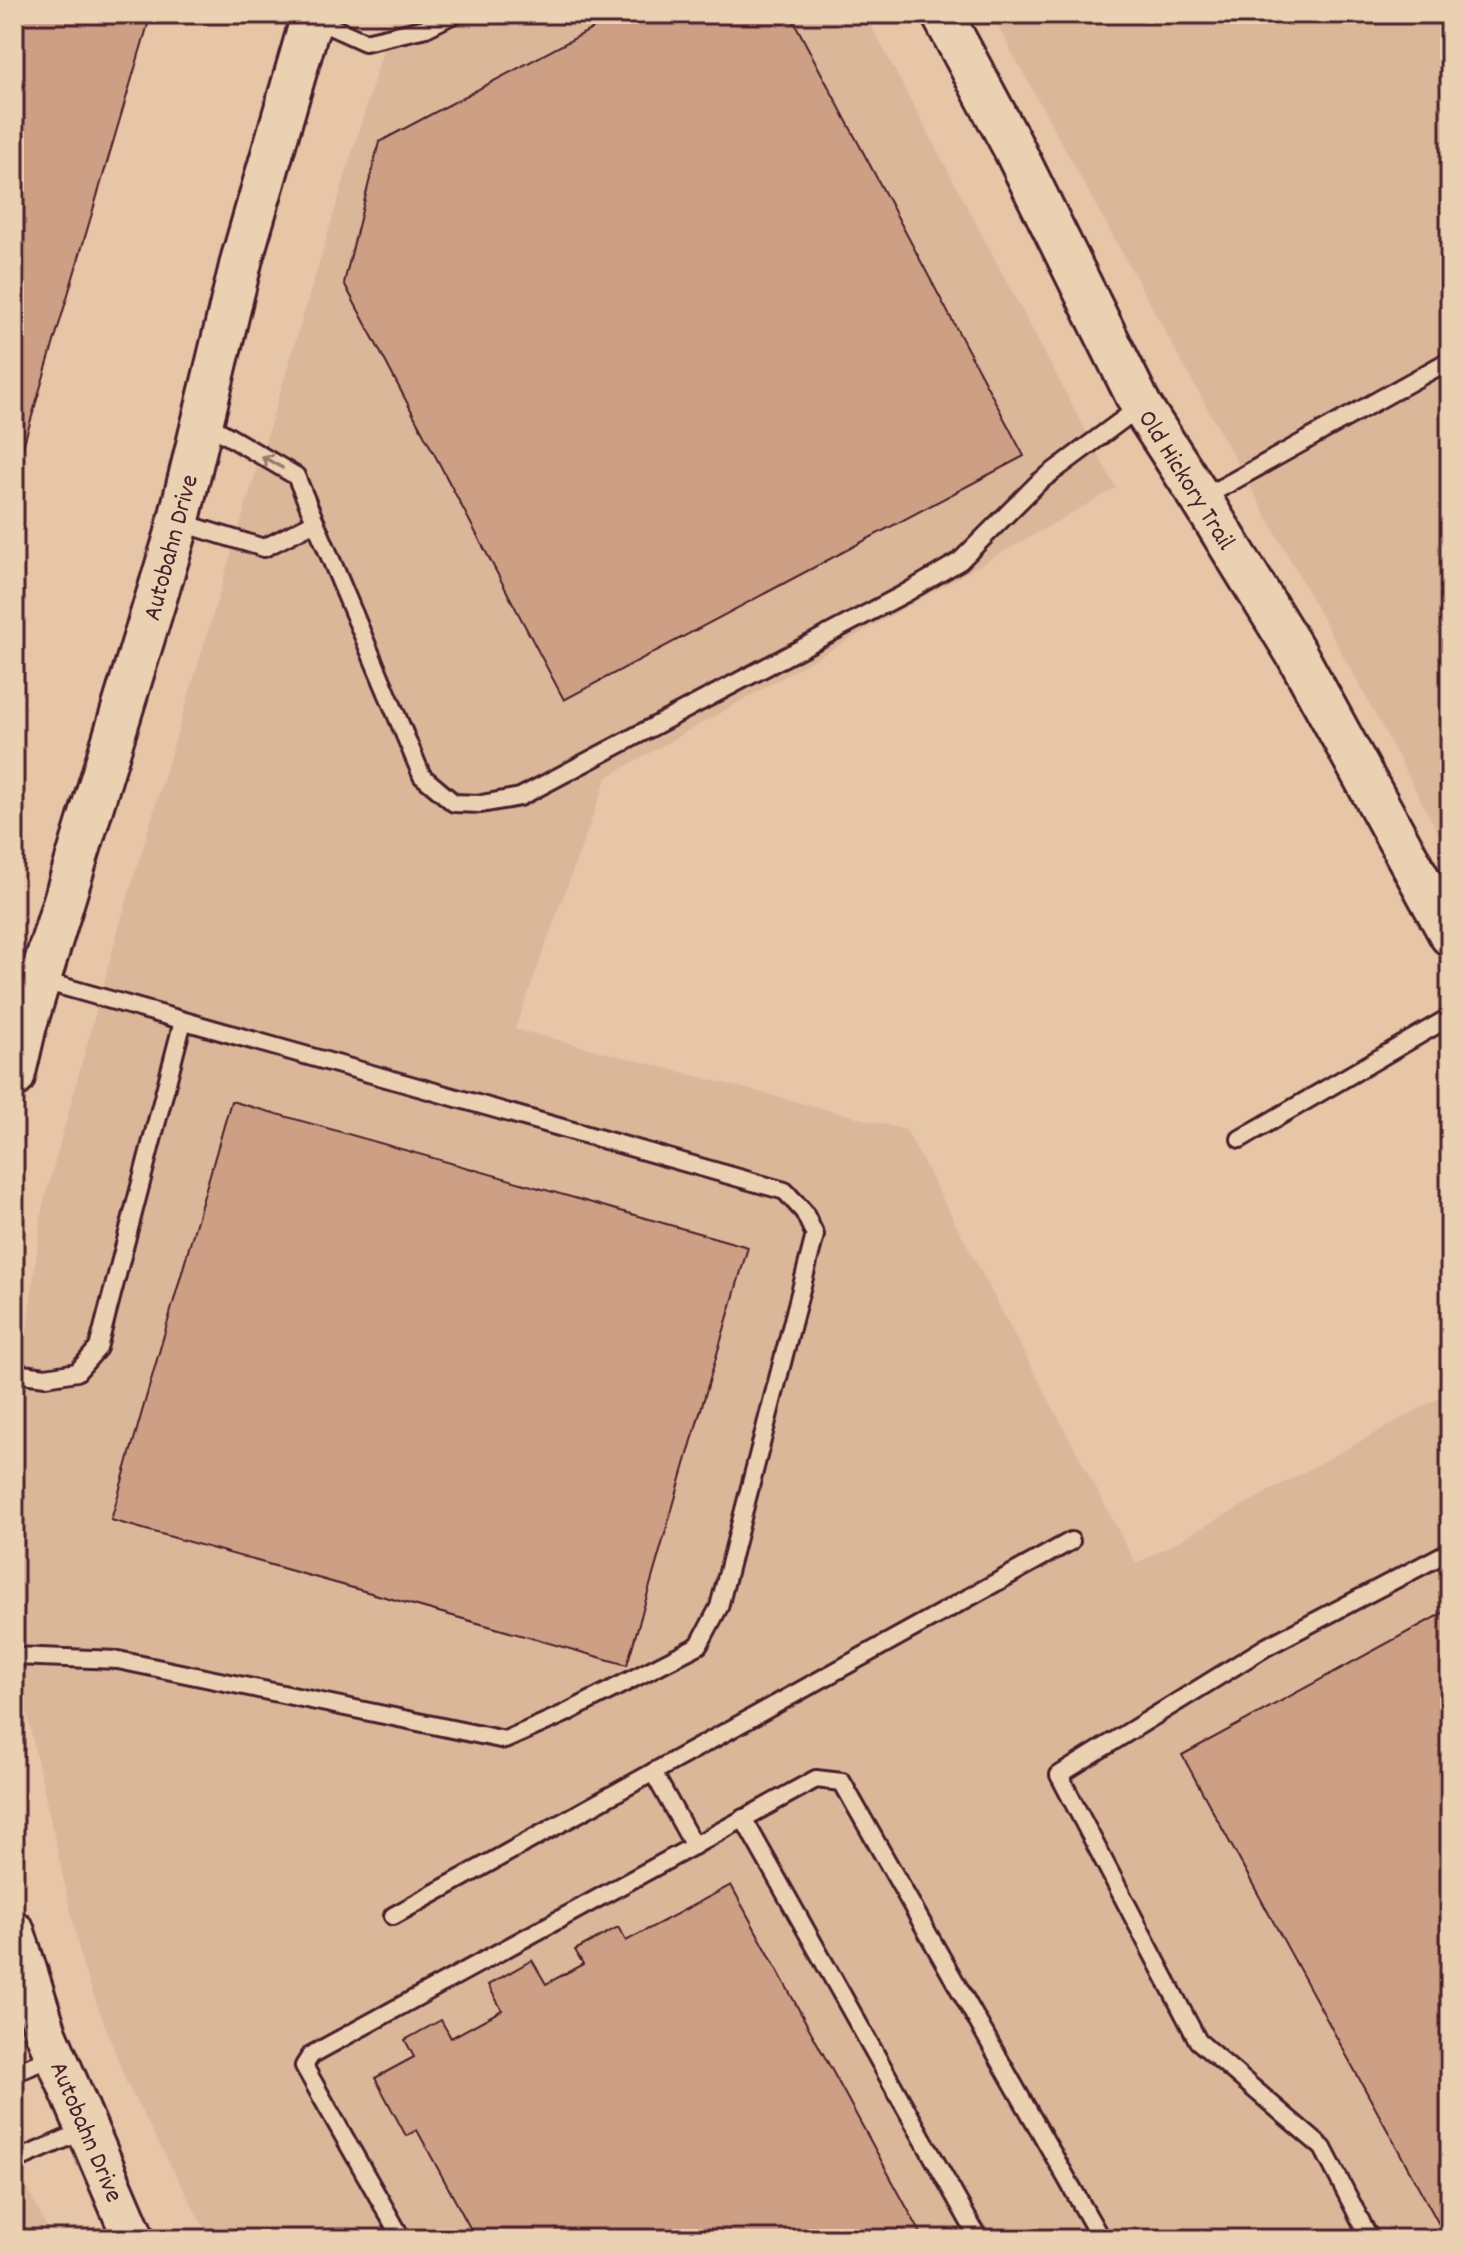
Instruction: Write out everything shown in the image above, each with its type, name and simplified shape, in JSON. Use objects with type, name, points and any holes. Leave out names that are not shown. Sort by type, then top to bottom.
[{"type":"street","name":"Old Hickory Trail","points":[[942,14],[1012,145],[1141,406],[1297,655],[1450,935]]},
{"type":"street","name":"Autobahn Drive","points":[[14,1077],[26,1025],[178,522],[242,258],[314,16]]},
{"type":"street","name":"Autobahn Drive","points":[[14,1932],[46,2033],[134,2239]]},
{"type":"lane","points":[[314,16],[365,42],[426,28],[454,14]]},
{"type":"lane","points":[[1201,499],[1450,360]]},
{"type":"lane","points":[[203,422],[296,476],[422,776],[454,803],[481,804],[520,797],[904,594],[960,561],[1039,482],[1141,406]]},
{"type":"lane","points":[[178,522],[264,548],[315,522]]},
{"type":"lane","points":[[14,1656],[118,1660],[505,1740],[564,1714],[699,1645],[719,1607],[815,1235],[804,1212],[785,1191],[40,980]]},
{"type":"lane","points":[[1240,1139],[1450,1017]]},
{"type":"lane","points":[[14,1373],[46,1377],[77,1372],[98,1348],[183,1021]]},
{"type":"lane","points":[[393,1916],[1071,1541]]},
{"type":"lane","points":[[1370,2239],[1323,2148],[1198,2041],[1059,1775],[1266,1647],[1450,1551]]},
{"type":"lane","points":[[653,1772],[694,1846]]},
{"type":"lane","points":[[395,2237],[304,2066],[311,2055],[816,1779],[842,1782],[1101,2239]]},
{"type":"lane","points":[[743,1818],[979,2239]]},
{"type":"lane","points":[[14,2073],[55,2056]]},
{"type":"lane","points":[[14,2161],[87,2130]]},
{"type":"shaded area","points":[[394,14],[865,14],[1116,488],[607,777],[515,1029],[906,1130],[1136,1564],[1450,1392],[1450,2239],[210,2239],[126,2082],[83,1967],[25,1705],[14,1437],[42,1209],[120,923]]},
{"type":"shaded area","points":[[991,14],[1450,14],[1450,855],[1386,734]]},
{"type":"shaded area","points":[[14,2159],[52,2239],[14,2239]]},
{"type":"building","points":[[14,14],[151,14],[14,477]]},
{"type":"building","points":[[620,14],[790,14],[1024,456],[564,700],[344,283],[379,142]]},
{"type":"building","points":[[231,1101],[748,1247],[627,1665],[111,1520]]},
{"type":"building","points":[[1450,1609],[1450,2239],[1447,2239],[1182,1755]]},
{"type":"building","points":[[731,1885],[924,2239],[476,2239],[417,2130],[406,2136],[375,2078],[414,2057],[405,2040],[441,2020],[451,2038],[502,2010],[488,1985],[532,1960],[546,1984],[583,1964],[575,1950],[618,1927],[626,1941]]}]
